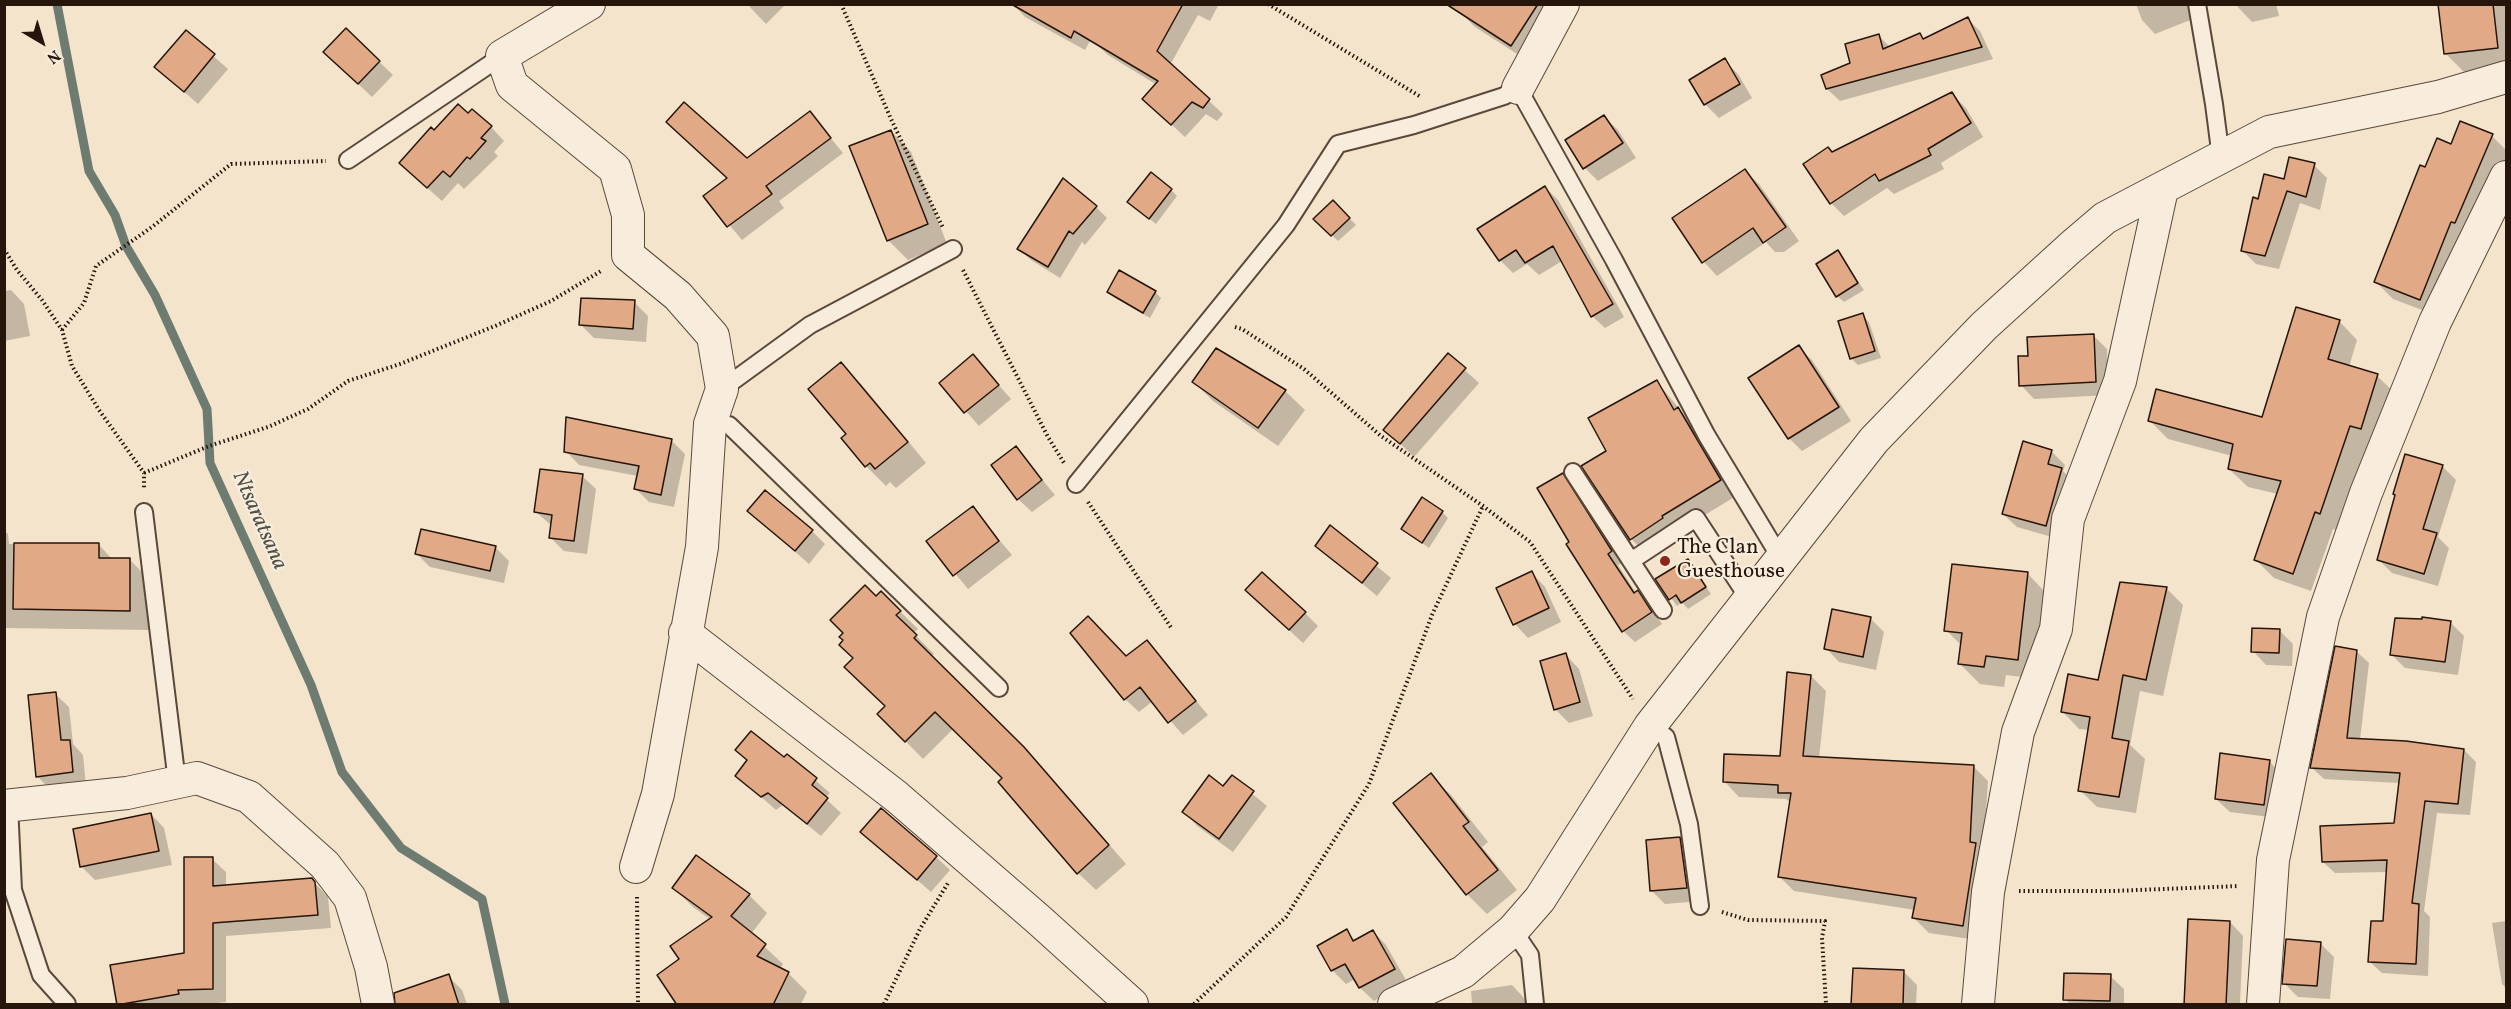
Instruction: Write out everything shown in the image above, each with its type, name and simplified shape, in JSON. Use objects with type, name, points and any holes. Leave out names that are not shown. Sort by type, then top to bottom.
[{"type":"street","points":[[588,4],[502,56],[512,85],[615,169],[628,215],[628,255],[678,296],[713,336],[722,389],[710,424],[702,547],[658,794],[636,867]]},
{"type":"street","points":[[1518,88],[1563,4]]},
{"type":"street","points":[[1394,1005],[1463,972],[1513,930],[1540,899],[1650,726],[1780,557],[1874,440],[1984,326],[2105,218],[2270,132],[2438,97],[2506,77]]},
{"type":"street","points":[[2263,1005],[2270,888],[2287,785],[2323,617],[2366,493],[2435,322],[2506,177]]},
{"type":"street","points":[[1978,1005],[1988,892],[2018,732],[2056,629],[2068,519],[2120,381],[2162,189]]},
{"type":"street","points":[[685,633],[897,797],[1056,935],[1132,1005]]},
{"type":"street","points":[[7,806],[127,793],[197,778],[249,796],[325,865],[350,898],[371,967],[378,1005]]},
{"type":"lane","points":[[2197,4],[2221,158]]},
{"type":"lane","points":[[348,160],[502,56]]},
{"type":"lane","points":[[1076,484],[1286,225],[1338,144],[1414,125],[1504,96],[1518,88],[1614,260],[1707,436],[1780,557]]},
{"type":"lane","points":[[722,389],[810,326],[953,249]]},
{"type":"lane","points":[[710,424],[729,425],[999,688]]},
{"type":"lane","points":[[1573,472],[1663,610]]},
{"type":"lane","points":[[144,512],[177,782]]},
{"type":"lane","points":[[1631,561],[1696,518],[1749,599]]},
{"type":"lane","points":[[1650,726],[1666,737],[1689,824],[1700,906]]},
{"type":"lane","points":[[7,806],[12,890],[40,975],[67,1005]]},
{"type":"lane","points":[[1513,930],[1530,955],[1535,1005]]},
{"type":"path","points":[[841,4],[891,119],[953,249],[1048,437],[1076,484],[1172,629]]},
{"type":"path","points":[[1268,4],[1448,114]]},
{"type":"path","points":[[62,330],[84,303],[96,266],[152,227],[231,164],[348,160]]},
{"type":"path","points":[[4,249],[62,330],[72,366],[99,410],[144,473],[144,512]]},
{"type":"path","points":[[144,473],[209,446],[268,427],[308,408],[348,381],[400,364],[551,301],[628,255]]},
{"type":"path","points":[[1212,319],[1242,329],[1304,369],[1381,436],[1483,506],[1530,542],[1650,726]]},
{"type":"path","points":[[1194,1005],[1286,917],[1369,784],[1432,615],[1483,506]]},
{"type":"path","points":[[884,1005],[920,929],[964,857]]},
{"type":"path","points":[[636,867],[638,1005]]},
{"type":"path","points":[[1988,892],[2113,891],[2249,886],[2270,888]]},
{"type":"path","points":[[1700,906],[1748,920],[1825,921],[1822,938],[1826,1005]]},
{"type":"building","points":[[1011,4],[1183,4],[1157,51],[1210,99],[1203,108],[1192,102],[1171,125],[1142,99],[1158,81],[1074,31],[1071,38]]},
{"type":"building","points":[[1446,4],[1538,4],[1511,46]]},
{"type":"building","points":[[2438,4],[2493,4],[2498,48],[2444,54]]},
{"type":"building","points":[[1968,17],[1982,47],[1826,89],[1821,75],[1850,63],[1845,44],[1879,34],[1883,49],[1920,33],[1923,39]]},
{"type":"building","points":[[346,28],[380,61],[358,84],[323,52]]},
{"type":"building","points":[[186,30],[215,54],[184,92],[154,67]]},
{"type":"building","points":[[1725,58],[1740,84],[1704,105],[1689,80]]},
{"type":"building","points":[[1952,92],[1971,123],[1928,149],[1931,155],[1879,181],[1875,174],[1830,204],[1803,164],[1828,147],[1832,152]]},
{"type":"building","points":[[684,102],[747,158],[810,111],[831,138],[766,186],[772,194],[727,227],[703,196],[727,178],[666,122]]},
{"type":"building","points":[[458,104],[468,113],[472,109],[492,126],[481,138],[486,141],[470,159],[467,157],[450,177],[443,171],[427,188],[399,163],[431,127],[434,130]]},
{"type":"building","points":[[1604,115],[1623,143],[1583,169],[1565,140]]},
{"type":"building","points":[[2460,121],[2493,134],[2455,223],[2451,222],[2420,300],[2374,282],[2420,165],[2425,167],[2437,138],[2451,144]]},
{"type":"building","points":[[891,130],[928,224],[887,241],[849,146]]},
{"type":"building","points":[[2289,157],[2315,163],[2306,197],[2287,191],[2265,256],[2241,251],[2253,197],[2258,199],[2264,174],[2284,179]]},
{"type":"building","points":[[1745,169],[1786,227],[1763,243],[1753,228],[1702,263],[1672,218]]},
{"type":"building","points":[[1151,172],[1172,189],[1149,219],[1127,202]]},
{"type":"building","points":[[1063,178],[1097,206],[1073,234],[1069,231],[1048,267],[1017,249]]},
{"type":"building","points":[[1545,186],[1613,304],[1591,317],[1553,246],[1525,263],[1516,250],[1499,261],[1477,229]]},
{"type":"building","points":[[1333,200],[1350,218],[1331,236],[1313,219]]},
{"type":"building","points":[[1838,250],[1858,283],[1836,297],[1816,264]]},
{"type":"building","points":[[1119,270],[1156,291],[1143,313],[1107,292]]},
{"type":"building","points":[[581,298],[635,300],[633,329],[579,325]]},
{"type":"building","points":[[2296,307],[2340,320],[2328,359],[2378,374],[2361,429],[2350,426],[2320,514],[2315,512],[2293,574],[2254,560],[2281,481],[2228,469],[2233,444],[2148,421],[2156,389],[2262,417]]},
{"type":"building","points":[[1863,313],[1875,351],[1850,359],[1838,321]]},
{"type":"building","points":[[2094,334],[2096,382],[2019,386],[2018,356],[2028,356],[2027,337]]},
{"type":"building","points":[[1799,345],[1839,407],[1788,439],[1748,378]]},
{"type":"building","points":[[1216,348],[1286,390],[1258,428],[1192,382]]},
{"type":"building","points":[[1448,353],[1466,368],[1400,444],[1383,430]]},
{"type":"building","points":[[973,354],[999,385],[964,413],[939,383]]},
{"type":"building","points":[[841,362],[908,442],[875,469],[870,463],[865,467],[841,438],[846,434],[808,389]]},
{"type":"building","points":[[1657,380],[1674,410],[1678,407],[1721,480],[1662,516],[1663,518],[1630,540],[1581,466],[1606,451],[1588,418]]},
{"type":"building","points":[[566,417],[672,439],[661,495],[634,489],[639,466],[564,452]]},
{"type":"building","points":[[2023,441],[2052,450],[2048,464],[2062,468],[2046,526],[2002,514]]},
{"type":"building","points":[[1016,446],[1042,480],[1017,500],[991,465]]},
{"type":"building","points":[[2405,454],[2443,465],[2423,529],[2437,533],[2424,574],[2377,560]]},
{"type":"building","points":[[540,469],[583,474],[574,541],[549,538],[552,515],[534,512]]},
{"type":"building","points":[[1563,473],[1612,551],[1608,554],[1634,593],[1638,590],[1652,612],[1622,632],[1566,544],[1569,542],[1537,488]]},
{"type":"building","points":[[765,490],[813,530],[795,551],[747,511]]},
{"type":"building","points":[[1422,497],[1443,511],[1422,543],[1401,529]]},
{"type":"building","points":[[973,506],[999,541],[953,576],[926,541]]},
{"type":"building","points":[[1330,525],[1378,563],[1362,583],[1315,546]]},
{"type":"building","points":[[421,529],[496,546],[490,571],[415,554]]},
{"type":"building","points":[[14,543],[99,543],[99,558],[130,558],[130,611],[13,609]]},
{"type":"building","points":[[1688,559],[1706,587],[1681,603],[1676,595],[1669,600],[1655,579]]},
{"type":"building","points":[[1952,564],[2028,572],[2018,660],[1986,656],[1984,667],[1958,664],[1962,633],[1944,631]]},
{"type":"building","points":[[1532,571],[1549,608],[1513,625],[1496,588]]},
{"type":"building","points":[[1262,572],[1306,612],[1289,630],[1245,590]]},
{"type":"building","points":[[2120,582],[2167,587],[2146,680],[2123,675],[2112,738],[2129,741],[2119,797],[2078,791],[2090,717],[2061,712],[2068,674],[2098,680]]},
{"type":"building","points":[[865,585],[876,596],[881,591],[901,611],[896,615],[917,635],[914,638],[1024,747],[1109,845],[1077,874],[998,782],[1002,778],[935,712],[905,742],[877,714],[885,706],[844,667],[853,658],[839,645],[843,640],[839,637],[843,633],[830,620]]},
{"type":"building","points":[[1832,609],[1871,617],[1863,657],[1824,649]]},
{"type":"building","points":[[1088,616],[1126,656],[1147,640],[1196,701],[1168,723],[1140,687],[1124,700],[1070,633]]},
{"type":"building","points":[[2422,617],[2451,621],[2445,662],[2390,655],[2395,618],[2422,619]]},
{"type":"building","points":[[2252,628],[2280,629],[2279,653],[2251,652]]},
{"type":"building","points":[[2335,646],[2357,650],[2347,738],[2406,741],[2464,749],[2458,804],[2425,801],[2412,903],[2419,904],[2416,964],[2368,962],[2371,921],[2383,921],[2387,860],[2322,862],[2320,826],[2394,823],[2400,773],[2310,768]]},
{"type":"building","points":[[1566,653],[1580,702],[1554,710],[1540,661]]},
{"type":"building","points":[[1787,672],[1811,675],[1803,756],[1974,765],[1970,842],[1976,843],[1963,926],[1912,918],[1916,898],[1778,877],[1791,793],[1778,793],[1778,785],[1723,782],[1724,754],[1780,756]]},
{"type":"building","points":[[56,692],[61,740],[70,740],[73,772],[36,777],[28,695]]},
{"type":"building","points":[[751,731],[784,757],[787,754],[817,778],[812,785],[828,798],[807,824],[768,793],[761,797],[735,776],[747,760],[735,750]]},
{"type":"building","points":[[2220,753],[2270,760],[2264,805],[2215,799]]},
{"type":"building","points":[[1431,773],[1469,822],[1463,826],[1498,870],[1466,895],[1393,803]]},
{"type":"building","points":[[1209,775],[1223,786],[1232,775],[1254,791],[1219,839],[1182,812]]},
{"type":"building","points":[[881,808],[937,856],[917,880],[860,832]]},
{"type":"building","points":[[151,813],[159,851],[80,867],[73,829]]},
{"type":"building","points":[[1680,837],[1687,888],[1650,891],[1646,840]]},
{"type":"building","points":[[696,855],[750,894],[731,916],[766,944],[757,956],[789,972],[773,1005],[677,1005],[657,975],[679,959],[670,946],[712,917],[672,888]]},
{"type":"building","points":[[184,857],[213,857],[213,886],[312,878],[315,882],[318,915],[213,923],[213,989],[178,990],[179,994],[117,1005],[110,965],[184,953]]},
{"type":"building","points":[[2188,919],[2230,921],[2226,1005],[2184,1005]]},
{"type":"building","points":[[1347,929],[1353,941],[1373,930],[1395,969],[1359,988],[1345,964],[1331,971],[1317,946]]},
{"type":"building","points":[[2286,939],[2321,942],[2317,986],[2282,984]]},
{"type":"building","points":[[1853,968],[1904,970],[1903,1005],[1851,1005]]},
{"type":"building","points":[[2064,973],[2111,974],[2110,1001],[2063,1000]]},
{"type":"building","points":[[449,974],[459,1005],[395,1005],[394,993]]},
{"type":"waterway","name":"Ntsaratsana","points":[[57,4],[89,171],[115,215],[126,246],[155,295],[207,409],[210,463],[311,685],[342,772],[401,848],[482,899],[505,1004]]},
{"type":"place","name":"The Clan Guesthouse","points":[[1665,561]]}]
